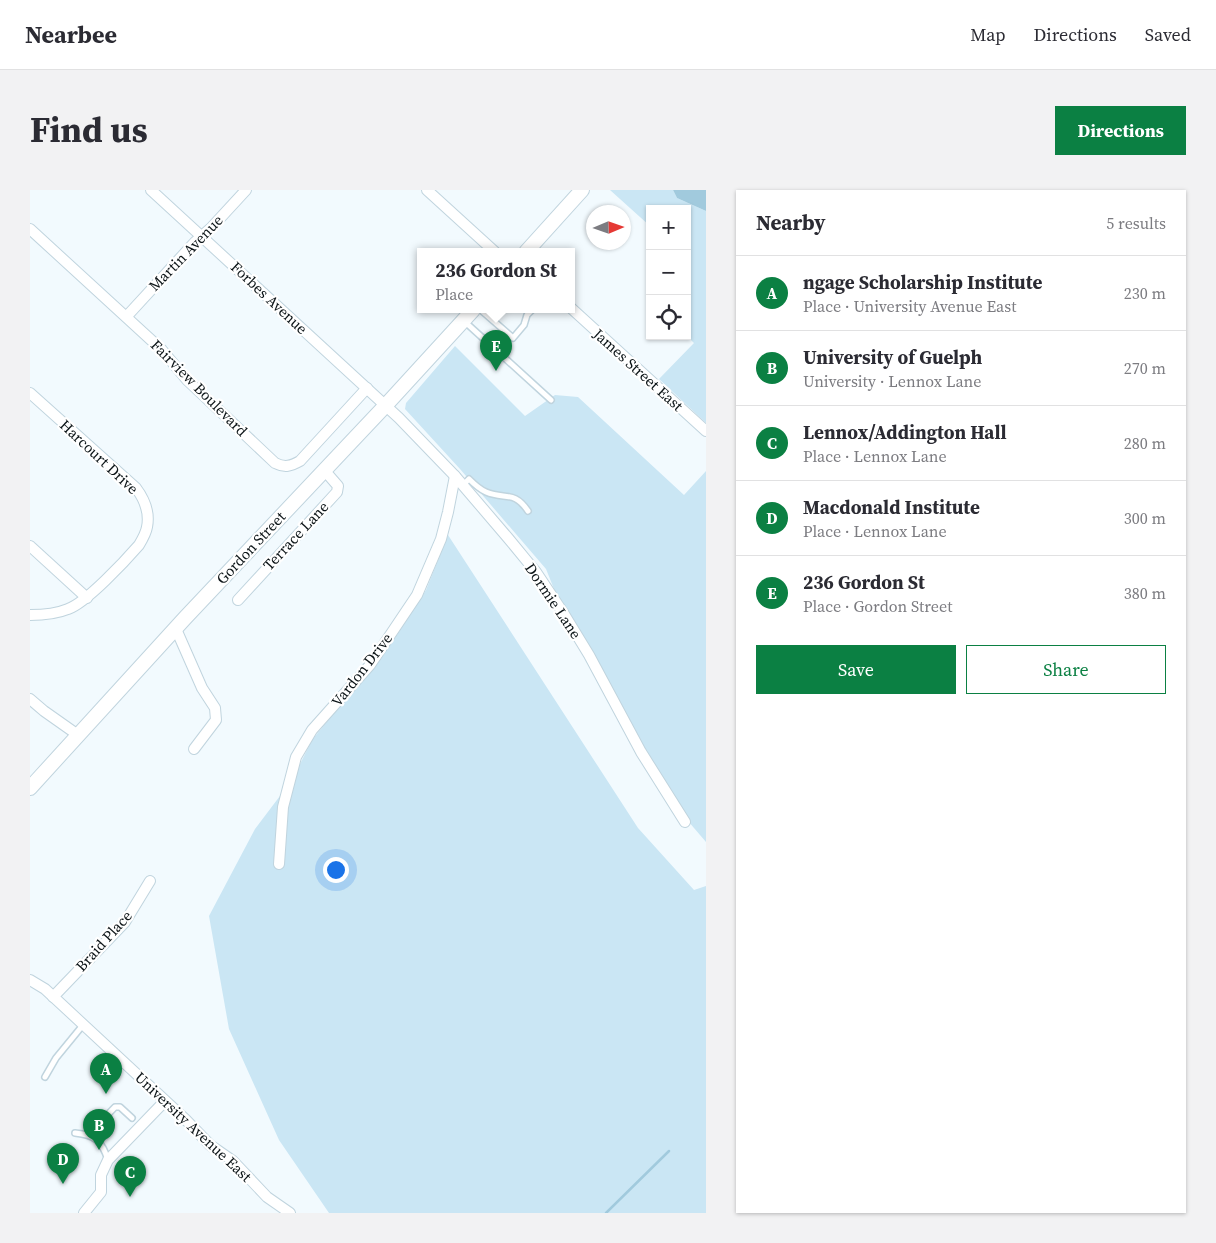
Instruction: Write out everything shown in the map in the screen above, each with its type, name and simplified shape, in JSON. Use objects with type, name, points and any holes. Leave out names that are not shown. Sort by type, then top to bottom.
[{"type":"main road","points":[[530,248],[582,190]]},
{"type":"main road","name":"Gordon Street","points":[[30,788],[176,628],[470,313]]},
{"type":"street","name":"Forbes Avenue","points":[[151,190],[386,405]]},
{"type":"street","name":"Martin Avenue","points":[[127,316],[246,190]]},
{"type":"street","points":[[427,190],[491,248]]},
{"type":"street","name":"Fairview Boulevard","points":[[30,229],[127,316],[162,350],[187,380],[275,463],[281,466],[290,466],[300,462],[367,388]]},
{"type":"street","name":"James Street East","points":[[575,312],[706,431]]},
{"type":"street","name":"Harcourt Drive","points":[[30,393],[136,488],[145,501],[148,515],[147,528],[140,543],[86,598],[69,609],[48,614],[30,615]]},
{"type":"street","name":"Dormie Lane","points":[[386,405],[456,476],[536,572],[589,655],[641,752],[685,822]]},
{"type":"street","name":"Terrace Lane","points":[[238,600],[337,492],[338,486],[324,471]]},
{"type":"street","name":"Vardon Drive","points":[[279,864],[283,807],[296,757],[312,730],[370,665],[417,596],[441,539],[456,476]]},
{"type":"street","points":[[30,546],[86,598]]},
{"type":"street","points":[[176,628],[202,688],[214,708],[216,720],[194,750]]},
{"type":"street","points":[[30,699],[78,735]]},
{"type":"street","name":"Braid Place","points":[[53,997],[125,922],[150,881]]},
{"type":"street","name":"University Avenue East","points":[[30,980],[43,987],[210,1145],[233,1161],[267,1197],[290,1213]]},
{"type":"street","points":[[84,1213],[101,1192],[101,1175],[108,1160],[165,1101]]},
{"type":"lane","points":[[484,313],[513,338],[524,325],[529,313]]},
{"type":"lane","points":[[463,320],[551,400]]},
{"type":"lane","points":[[463,485],[469,479],[483,491],[516,498],[528,512]]},
{"type":"lane","points":[[45,1077],[56,1058],[83,1025]]},
{"type":"lane","points":[[88,1135],[115,1107],[120,1107],[132,1118]]},
{"type":"lane","points":[[75,1133],[88,1135],[99,1142],[104,1148],[108,1160]]},
{"type":"shaded area","points":[[610,190],[673,190],[677,198],[706,211],[706,423],[659,379],[694,343],[691,340],[691,205],[646,205],[646,222],[631,209],[631,205],[627,205]]},
{"type":"shaded area","points":[[673,190],[706,190],[706,211],[677,198]]},
{"type":"shaded area","points":[[455,346],[525,416],[555,395],[578,397],[684,495],[706,471],[706,842],[688,821],[564,614],[546,569],[460,469],[405,409],[406,403]]},
{"type":"shaded area","points":[[448,535],[638,828],[694,890],[706,886],[706,1213],[329,1213],[279,1140],[229,1029],[209,916],[255,829],[292,780],[312,740],[393,641],[426,590]]},
{"type":"waterway","points":[[606,1213],[669,1151]]},
{"type":"place","name":"236 Gordon St","points":[[496,371]]},
{"type":"place","name":"ngage Scholarship Institute","points":[[106,1094]]},
{"type":"place","name":"University of Guelph","points":[[99,1150]]},
{"type":"place","name":"Macdonald Institute","points":[[63,1184]]},
{"type":"place","name":"Lennox/Addington Hall","points":[[130,1197]]}]
